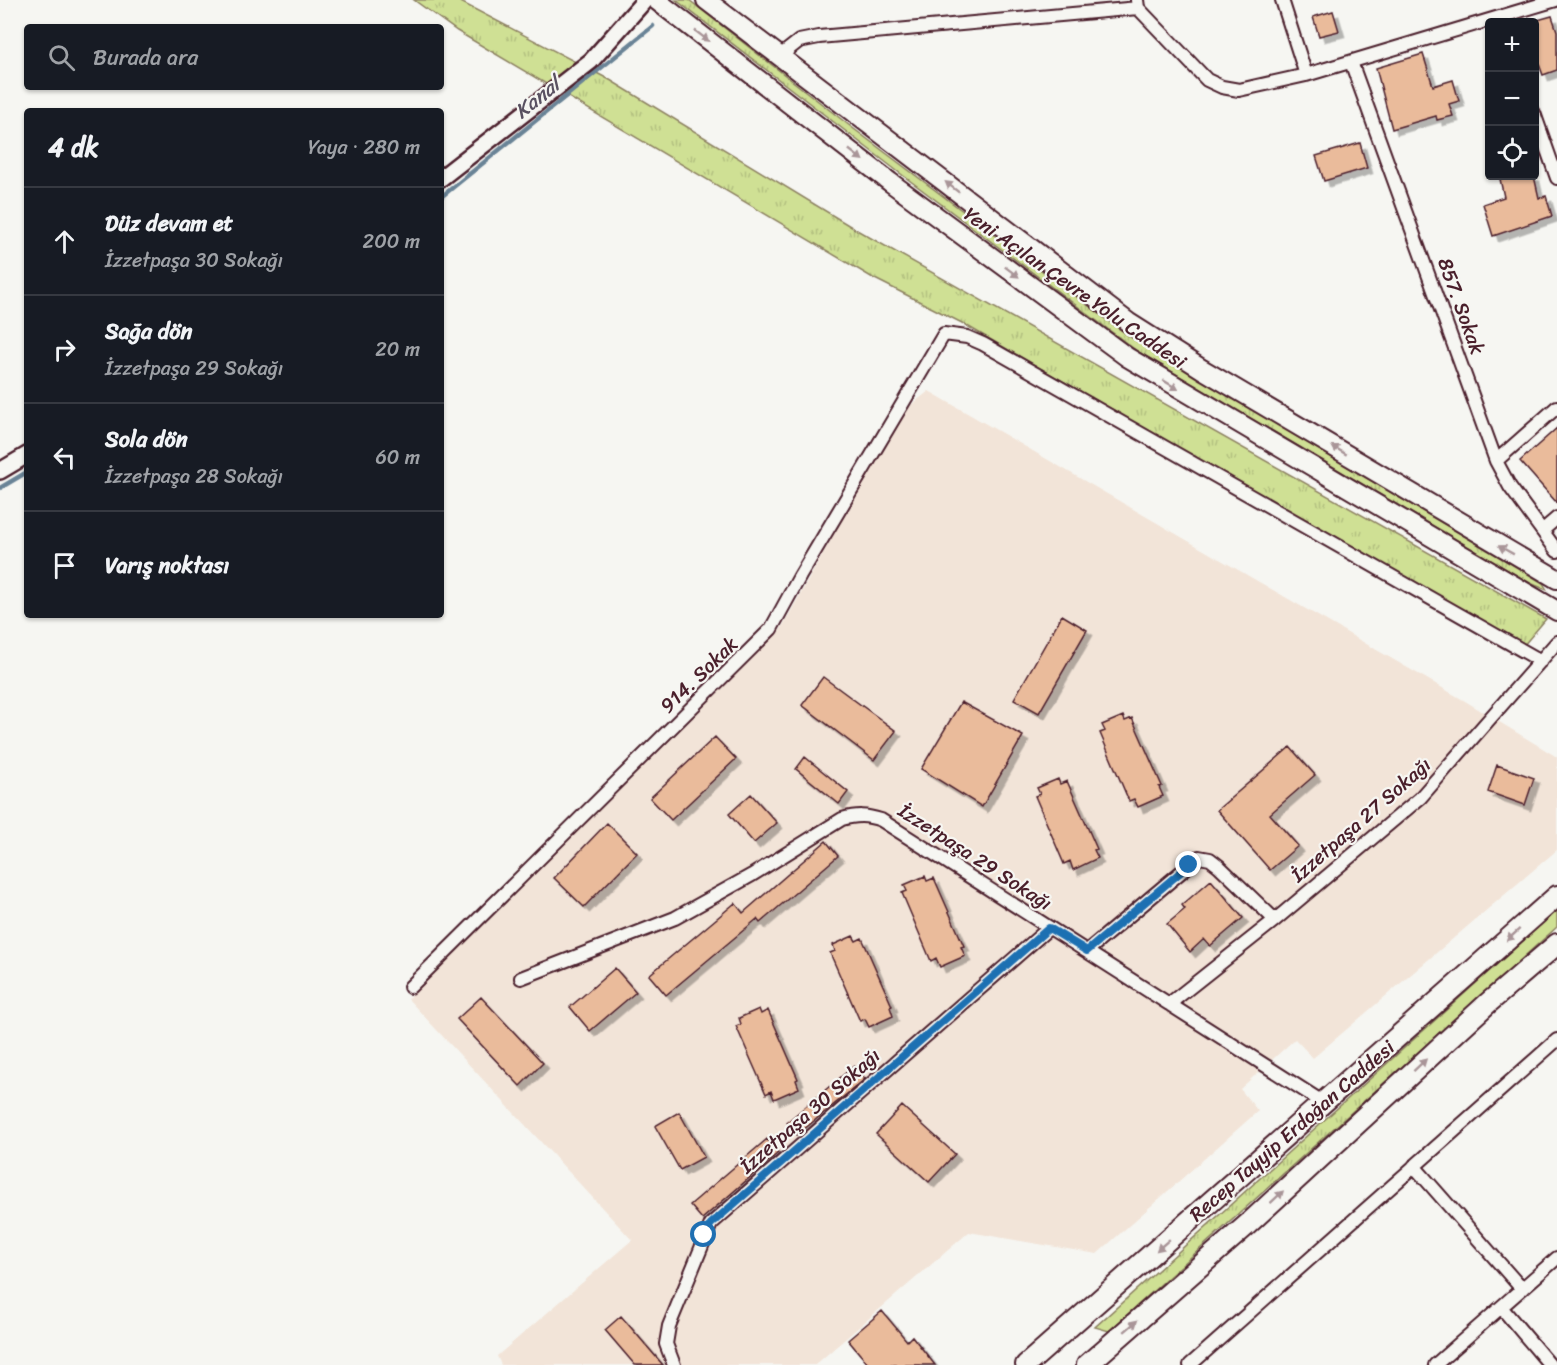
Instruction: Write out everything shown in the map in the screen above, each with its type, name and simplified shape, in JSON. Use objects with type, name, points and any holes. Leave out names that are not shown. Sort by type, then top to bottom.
[{"type":"main road","name":"Yeni Açılan Çevre Yolu Caddesi","points":[[656,0],[890,182],[1127,357],[1557,611]]},
{"type":"main road","name":"Yeni Açılan Çevre Yolu Caddesi","points":[[706,0],[1148,335],[1557,579]]},
{"type":"main road","name":"Recep Tayyip Erdoğan Caddesi","points":[[1026,1365],[1557,896]]},
{"type":"main road","name":"Recep Tayyip Erdoğan Caddesi","points":[[1087,1365],[1248,1224],[1488,1003],[1557,944]]},
{"type":"street","points":[[444,176],[591,61],[645,0]]},
{"type":"street","points":[[1282,0],[1306,75]]},
{"type":"street","points":[[1507,18],[1556,0]]},
{"type":"street","points":[[780,56],[799,42],[819,37],[1137,4],[1196,71],[1222,87],[1239,90],[1306,75],[1485,25]]},
{"type":"street","name":"857. Sokak","points":[[1352,62],[1496,461],[1510,487],[1557,551]]},
{"type":"street","points":[[1539,126],[1557,178]]},
{"type":"street","name":"914. Sokak","points":[[410,987],[771,629],[944,334],[967,337],[983,344],[1542,661]]},
{"type":"street","points":[[1496,461],[1557,407]]},
{"type":"street","points":[[0,471],[24,457]]},
{"type":"street","points":[[1543,530],[1557,518]]},
{"type":"street","name":"İzzetpaşa 27 Sokağı","points":[[1168,1004],[1275,920],[1420,798],[1557,642]]},
{"type":"street","name":"İzzetpaşa 29 Sokağı","points":[[521,978],[675,918],[752,875],[842,819],[857,815],[881,820],[1324,1103]]},
{"type":"street","points":[[1087,951],[1199,857],[1210,859],[1219,866],[1275,920]]},
{"type":"street","name":"İzzetpaşa 30 Sokağı","points":[[674,1365],[666,1344],[669,1326],[711,1224],[1049,928]]},
{"type":"street","points":[[1190,1365],[1557,1040]]},
{"type":"street","points":[[1414,1166],[1522,1289]]},
{"type":"street","points":[[1435,1365],[1557,1258]]},
{"type":"street","points":[[1501,1307],[1550,1365]]},
{"type":"shaded area","points":[[929,391],[1465,701],[1557,757],[1557,850],[1313,1058],[1295,1039],[1240,1089],[1258,1111],[1097,1254],[969,1232],[815,1365],[501,1365],[497,1356],[632,1240],[408,999],[781,629],[902,412]]},
{"type":"green space","points":[[414,0],[457,0],[610,80],[855,229],[1546,619],[1523,646],[962,323],[873,278],[457,31]]},
{"type":"green space","points":[[676,0],[689,0],[850,126],[1130,337],[1543,583],[1547,590],[1530,583],[1137,351],[901,174]]},
{"type":"green space","points":[[1557,910],[1557,927],[1109,1331],[1095,1327]]},
{"type":"building","points":[[1333,11],[1339,31],[1319,36],[1313,17]]},
{"type":"building","points":[[1552,16],[1557,31],[1557,70],[1543,75],[1539,64],[1539,20]]},
{"type":"building","points":[[1423,54],[1433,86],[1453,80],[1459,101],[1449,104],[1453,116],[1437,120],[1436,116],[1392,129],[1376,68]]},
{"type":"building","points":[[1360,143],[1367,168],[1324,181],[1316,156]]},
{"type":"building","points":[[1500,180],[1535,180],[1539,198],[1546,196],[1552,216],[1493,236],[1483,204],[1504,197]]},
{"type":"building","points":[[1557,428],[1557,503],[1520,461]]},
{"type":"building","points":[[1062,615],[1087,630],[1039,713],[1014,699]]},
{"type":"building","points":[[823,677],[896,731],[874,760],[802,705]]},
{"type":"building","points":[[961,702],[1023,736],[982,807],[921,769]]},
{"type":"building","points":[[1123,716],[1125,721],[1132,718],[1162,786],[1159,787],[1163,796],[1138,807],[1134,799],[1129,801],[1100,733],[1105,731],[1102,725]]},
{"type":"building","points":[[715,737],[736,759],[671,820],[650,798]]},
{"type":"building","points":[[1290,747],[1315,775],[1270,814],[1298,846],[1270,870],[1217,810]]},
{"type":"building","points":[[805,757],[848,792],[839,804],[796,769]]},
{"type":"building","points":[[1497,765],[1534,778],[1525,805],[1488,792]]},
{"type":"building","points":[[1058,779],[1060,784],[1067,781],[1097,849],[1094,850],[1098,858],[1073,870],[1070,861],[1064,864],[1035,796],[1040,794],[1037,788]]},
{"type":"building","points":[[751,794],[777,823],[754,843],[729,814]]},
{"type":"building","points":[[607,823],[637,853],[584,907],[554,878]]},
{"type":"building","points":[[826,841],[838,856],[760,923],[757,919],[666,995],[649,975],[735,903],[743,913]]},
{"type":"building","points":[[925,876],[927,881],[934,878],[964,946],[961,947],[965,956],[940,967],[936,958],[931,961],[902,893],[907,891],[904,885]]},
{"type":"building","points":[[1211,880],[1243,918],[1210,946],[1204,939],[1190,952],[1167,924],[1185,909],[1182,905]]},
{"type":"building","points":[[853,936],[856,941],[862,938],[892,1006],[890,1007],[893,1016],[869,1027],[865,1019],[860,1021],[830,953],[835,951],[833,945]]},
{"type":"building","points":[[615,968],[636,992],[590,1031],[570,1007]]},
{"type":"building","points":[[481,997],[543,1063],[520,1086],[457,1019]]},
{"type":"building","points":[[759,1009],[761,1014],[768,1010],[798,1079],[796,1080],[799,1088],[774,1099],[771,1091],[766,1094],[736,1026],[741,1024],[739,1018]]},
{"type":"building","points":[[854,1066],[865,1079],[797,1135],[787,1122]]},
{"type":"building","points":[[902,1106],[955,1154],[929,1182],[876,1134]]},
{"type":"building","points":[[679,1112],[704,1157],[680,1170],[655,1126]]},
{"type":"building","points":[[767,1139],[778,1153],[702,1219],[690,1205]]},
{"type":"building","points":[[882,1311],[907,1341],[912,1336],[935,1365],[869,1365],[848,1340]]},
{"type":"building","points":[[621,1316],[663,1365],[635,1365],[605,1330]]},
{"type":"waterway","name":"Kanal","points":[[444,195],[653,26]]},
{"type":"waterway","name":"Kanal","points":[[0,488],[24,474]]},
{"type":"route","points":[[704,1235],[711,1224],[1049,928],[1087,951],[1189,865]]}]
